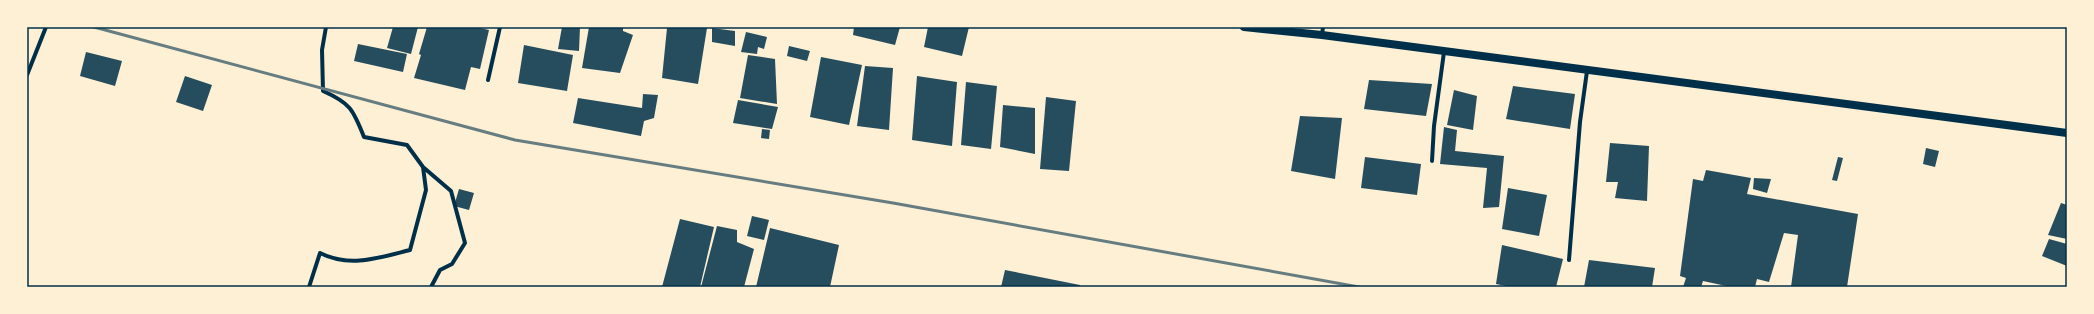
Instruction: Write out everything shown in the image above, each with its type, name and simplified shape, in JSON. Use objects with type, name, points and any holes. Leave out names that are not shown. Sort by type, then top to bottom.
[{"type":"main road","points":[[1244,27],[1322,31],[1444,52],[2067,133]]},
{"type":"street","points":[[27,74],[46,27]]},
{"type":"street","points":[[326,27],[322,50],[323,91],[339,98],[354,111],[364,137],[407,145],[423,167],[451,192],[465,243],[452,264],[440,270],[431,287]]},
{"type":"street","points":[[488,80],[500,27]]},
{"type":"street","points":[[1432,161],[1434,126],[1444,52]]},
{"type":"street","points":[[1569,260],[1580,122],[1587,71]]},
{"type":"street","points":[[309,287],[320,253],[333,260],[345,262],[385,256],[410,250],[426,190],[423,167]]},
{"type":"building","points":[[393,27],[418,27],[411,54],[387,48]]},
{"type":"building","points":[[427,27],[476,27],[489,30],[480,69],[471,67],[465,90],[414,78]]},
{"type":"building","points":[[562,27],[580,27],[579,51],[558,49]]},
{"type":"building","points":[[589,27],[623,27],[623,31],[633,35],[620,73],[582,68]]},
{"type":"building","points":[[854,27],[900,27],[895,45],[853,35]]},
{"type":"building","points":[[928,27],[969,27],[962,56],[924,47]]},
{"type":"building","points":[[667,28],[707,28],[698,84],[662,78]]},
{"type":"building","points":[[712,28],[735,31],[735,46],[712,42]]},
{"type":"building","points":[[746,32],[767,37],[764,49],[758,47],[757,54],[741,52]]},
{"type":"building","points":[[358,44],[407,54],[403,72],[354,61]]},
{"type":"building","points":[[524,45],[573,55],[567,91],[518,83]]},
{"type":"building","points":[[789,46],[810,51],[807,61],[787,56]]},
{"type":"building","points":[[86,52],[122,61],[115,86],[80,76]]},
{"type":"building","points":[[748,55],[775,59],[777,104],[740,98]]},
{"type":"building","points":[[821,57],[862,65],[849,125],[810,117]]},
{"type":"building","points":[[865,66],[893,68],[889,130],[857,126]]},
{"type":"building","points":[[185,76],[212,85],[203,111],[176,102]]},
{"type":"building","points":[[917,76],[957,82],[952,146],[912,140]]},
{"type":"building","points":[[1369,80],[1432,84],[1426,116],[1364,109]]},
{"type":"building","points":[[966,82],[997,86],[991,149],[961,145]]},
{"type":"building","points":[[1513,86],[1575,94],[1570,129],[1506,119]]},
{"type":"building","points":[[1454,90],[1477,96],[1473,130],[1447,125]]},
{"type":"building","points":[[643,94],[658,95],[654,118],[644,121],[641,136],[573,123],[578,98],[642,108]]},
{"type":"building","points":[[1046,97],[1076,101],[1069,171],[1040,169]]},
{"type":"building","points":[[738,100],[778,107],[772,129],[733,123]]},
{"type":"building","points":[[1003,105],[1035,108],[1035,154],[1000,147]]},
{"type":"building","points":[[1300,116],[1342,118],[1335,179],[1291,171]]},
{"type":"building","points":[[1444,127],[1457,130],[1455,151],[1504,156],[1499,207],[1483,208],[1487,168],[1440,164]]},
{"type":"building","points":[[762,129],[770,130],[769,139],[761,138]]},
{"type":"building","points":[[1610,143],[1649,146],[1647,201],[1615,198],[1618,182],[1606,182]]},
{"type":"building","points":[[1926,148],[1939,151],[1935,167],[1923,164]]},
{"type":"building","points":[[1365,157],[1421,164],[1417,195],[1361,188]]},
{"type":"building","points":[[1838,157],[1843,158],[1837,181],[1832,180]]},
{"type":"building","points":[[1706,170],[1751,178],[1747,194],[1858,214],[1847,287],[1791,287],[1798,235],[1784,233],[1769,282],[1757,279],[1755,287],[1731,287],[1703,281],[1701,287],[1683,287],[1686,278],[1680,276],[1693,179],[1703,181]]},
{"type":"building","points":[[1754,178],[1771,179],[1767,193],[1753,189]]},
{"type":"building","points":[[1508,188],[1547,195],[1539,236],[1502,229]]},
{"type":"building","points":[[459,189],[474,193],[469,210],[454,206]]},
{"type":"building","points":[[2061,203],[2067,205],[2067,239],[2048,235]]},
{"type":"building","points":[[752,216],[769,220],[764,240],[747,236]]},
{"type":"building","points":[[680,219],[714,227],[700,287],[662,287]]},
{"type":"building","points":[[717,226],[737,230],[737,242],[754,249],[744,287],[701,287]]},
{"type":"building","points":[[770,228],[839,245],[830,287],[756,287]]},
{"type":"building","points":[[2049,239],[2067,244],[2067,266],[2042,256]]},
{"type":"building","points":[[1502,245],[1563,259],[1556,287],[1511,287],[1496,284]]},
{"type":"building","points":[[1589,260],[1655,268],[1652,287],[1584,287]]},
{"type":"building","points":[[1005,270],[1080,285],[1080,287],[1001,287]]},
{"type":"railway","points":[[94,27],[515,140],[893,203],[1359,287]]}]
